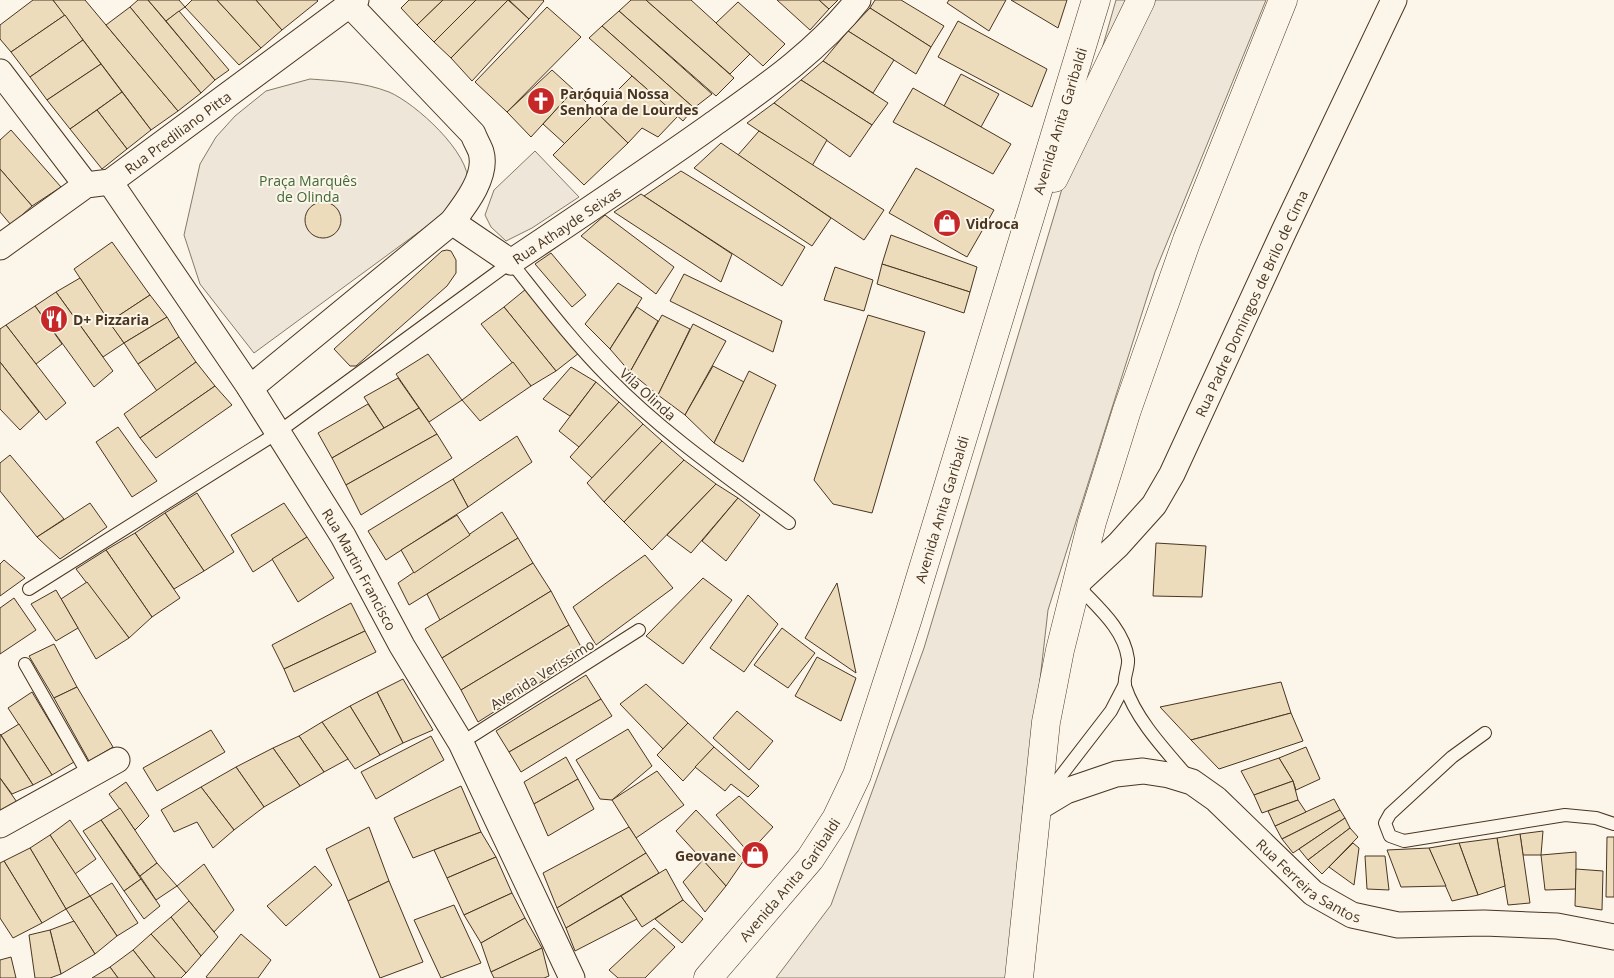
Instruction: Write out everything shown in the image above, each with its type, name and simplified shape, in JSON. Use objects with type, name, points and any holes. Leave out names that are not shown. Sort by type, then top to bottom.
[{"type":"main road","name":"Avenida Anita Garibaldi","points":[[708,978],[810,859],[836,819],[857,775],[908,618],[1096,0]]},
{"type":"main road","points":[[1026,235],[1141,0]]},
{"type":"main road","points":[[1019,978],[1046,722],[1076,584],[1092,522],[1127,410],[1186,240],[1283,0]]},
{"type":"street","name":"Rua Athayde Seixas","points":[[452,222],[511,262],[660,162],[782,75],[846,14],[858,0]]},
{"type":"street","name":"Rua Padre Domingos de Brilo de Cima","points":[[1076,584],[1118,545],[1154,505],[1172,474],[1284,231],[1394,0]]},
{"type":"street","name":"Rua Prediliano Pitta","points":[[0,247],[98,183],[353,2]]},
{"type":"street","points":[[250,388],[452,222],[470,199],[479,176],[481,154],[473,134],[353,2]]},
{"type":"street","name":"Rua Martin Francisco","points":[[0,72],[98,183],[250,388],[342,536],[402,646],[461,743],[572,978]]},
{"type":"street","points":[[0,825],[117,760]]},
{"type":"street","name":"Rua Ferreira Santos","points":[[1036,809],[1066,791],[1116,774],[1143,772],[1192,782],[1216,799],[1313,893],[1352,915],[1398,925],[1484,923],[1557,926],[1614,937]]},
{"type":"lane","points":[[29,589],[278,433],[511,262]]},
{"type":"lane","name":"Vila Olinda","points":[[511,262],[559,322],[609,378],[679,442],[789,523]]},
{"type":"lane","points":[[1036,809],[1111,711],[1125,684],[1128,661],[1119,632],[1076,584]]},
{"type":"lane","name":"Avenida Verissimo","points":[[461,743],[640,630]]},
{"type":"lane","points":[[26,664],[89,776]]},
{"type":"lane","points":[[1125,684],[1138,712],[1156,738],[1192,782]]},
{"type":"lane","points":[[1485,733],[1452,757],[1390,814],[1385,823],[1390,836],[1404,841],[1565,815],[1596,818],[1614,824]]},
{"type":"green space","points":[[1116,0],[1266,0],[1155,272],[1048,610],[1006,978],[776,978],[831,905],[924,648],[1057,206]]},
{"type":"green space","name":"Praça Marquês de Olinda","points":[[310,79],[350,82],[369,86],[389,92],[400,98],[426,118],[451,144],[461,158],[467,172],[468,184],[457,204],[254,353],[200,284],[184,235],[200,164],[216,137],[235,116],[266,91]]},
{"type":"green space","points":[[535,151],[579,197],[532,228],[506,241],[491,227],[485,215],[494,190]]},
{"type":"building","points":[[33,0],[53,0],[65,15],[11,52],[0,39],[0,25]]},
{"type":"building","points":[[53,0],[85,0],[178,111],[151,130]]},
{"type":"building","points":[[138,0],[148,0],[215,80],[201,93],[130,7]]},
{"type":"building","points":[[148,0],[179,0],[185,7],[166,21]]},
{"type":"building","points":[[192,0],[217,0],[261,48],[239,65],[185,7]]},
{"type":"building","points":[[217,0],[256,0],[282,30],[261,48]]},
{"type":"building","points":[[256,0],[317,0],[318,1],[282,30]]},
{"type":"building","points":[[409,0],[443,0],[417,25],[401,8]]},
{"type":"building","points":[[443,0],[476,0],[434,42],[417,25]]},
{"type":"building","points":[[476,0],[508,0],[451,58],[434,42]]},
{"type":"building","points":[[508,0],[529,19],[472,81],[451,58]]},
{"type":"building","points":[[509,0],[543,0],[544,1],[529,19]]},
{"type":"building","points":[[631,0],[646,0],[734,78],[716,96],[619,11]]},
{"type":"building","points":[[646,0],[691,0],[750,54],[730,74]]},
{"type":"building","points":[[777,0],[819,0],[829,9],[810,30]]},
{"type":"building","points":[[819,0],[838,0],[829,9]]},
{"type":"building","points":[[875,0],[901,0],[944,26],[931,47],[870,8]]},
{"type":"building","points":[[949,0],[1006,0],[989,31],[947,3]]},
{"type":"building","points":[[1011,0],[1067,0],[1058,28]]},
{"type":"building","points":[[738,2],[785,44],[763,66],[716,23]]},
{"type":"building","points":[[130,7],[201,93],[178,111],[106,25]]},
{"type":"building","points":[[547,7],[581,37],[507,112],[475,82]]},
{"type":"building","points":[[870,8],[931,47],[916,74],[848,31]]},
{"type":"building","points":[[179,11],[229,70],[215,80],[166,21]]},
{"type":"building","points":[[619,11],[712,94],[694,108],[602,26]]},
{"type":"building","points":[[65,15],[83,40],[30,77],[11,52]]},
{"type":"building","points":[[958,21],[1047,69],[1032,107],[938,57]]},
{"type":"building","points":[[602,26],[694,108],[683,121],[589,38]]},
{"type":"building","points":[[848,31],[894,60],[873,93],[823,61]]},
{"type":"building","points":[[83,40],[101,64],[47,100],[30,77]]},
{"type":"building","points":[[823,61],[888,103],[872,125],[801,80]]},
{"type":"building","points":[[101,64],[122,92],[70,129],[47,100]]},
{"type":"building","name":"Paróquia Nossa Senhora de Lourdes","points":[[552,70],[574,90],[531,137],[507,112]]},
{"type":"building","points":[[961,74],[999,94],[981,127],[944,106]]},
{"type":"building","points":[[632,76],[678,116],[658,137],[642,128],[628,143],[596,112]]},
{"type":"building","points":[[801,80],[872,125],[850,157],[774,103]]},
{"type":"building","points":[[913,88],[1011,144],[993,174],[893,122]]},
{"type":"building","points":[[574,90],[596,112],[565,144],[543,124]]},
{"type":"building","points":[[122,92],[151,130],[127,149],[97,110]]},
{"type":"building","points":[[774,103],[827,140],[812,166],[747,123]]},
{"type":"building","points":[[97,110],[127,149],[102,169],[70,129]]},
{"type":"building","points":[[596,112],[628,143],[584,185],[553,155]]},
{"type":"building","points":[[11,130],[61,187],[32,206],[0,169],[0,140]]},
{"type":"building","points":[[759,131],[884,210],[864,240],[738,155]]},
{"type":"building","points":[[721,143],[831,218],[812,246],[694,168]]},
{"type":"building","points":[[916,168],[994,210],[967,257],[889,213]]},
{"type":"building","points":[[0,169],[32,206],[11,225],[0,212]]},
{"type":"building","points":[[681,171],[805,247],[782,286],[644,196]]},
{"type":"building","points":[[641,194],[732,254],[721,282],[614,212]]},
{"type":"building","points":[[323,202],[330,203],[336,207],[340,213],[340,227],[336,233],[330,237],[323,238],[316,237],[310,233],[306,227],[305,220],[306,213],[310,207],[316,203]]},
{"type":"building","points":[[605,215],[674,267],[656,294],[581,236]]},
{"type":"building","points":[[891,235],[977,267],[970,292],[882,264]]},
{"type":"building","points":[[112,242],[150,295],[109,322],[74,269]]},
{"type":"building","points":[[442,251],[451,251],[456,260],[456,273],[447,286],[356,366],[350,366],[334,349]]},
{"type":"building","points":[[551,253],[586,295],[572,307],[535,264]]},
{"type":"building","points":[[882,264],[970,292],[964,313],[877,284]]},
{"type":"building","points":[[835,267],[873,280],[864,311],[824,300]]},
{"type":"building","points":[[684,274],[782,321],[773,352],[670,301]]},
{"type":"building","points":[[80,278],[124,343],[103,357],[56,292]]},
{"type":"building","points":[[618,283],[642,298],[610,349],[585,324]]},
{"type":"building","points":[[526,289],[579,353],[556,371],[504,307]]},
{"type":"building","points":[[56,292],[113,371],[94,387],[35,306]]},
{"type":"building","points":[[150,295],[167,317],[124,343],[109,322]]},
{"type":"building","points":[[35,306],[62,344],[36,364],[6,325]]},
{"type":"building","points":[[504,307],[556,371],[531,386],[481,324]]},
{"type":"building","points":[[637,307],[658,321],[630,372],[610,349]]},
{"type":"building","points":[[662,315],[690,329],[658,395],[630,372]]},
{"type":"building","points":[[868,315],[925,332],[872,513],[833,504],[814,480]]},
{"type":"building","points":[[167,317],[179,337],[138,364],[124,343]]},
{"type":"building","points":[[693,324],[726,341],[685,415],[658,395]]},
{"type":"building","points":[[6,325],[66,403],[46,420],[0,362],[0,329]]},
{"type":"building","points":[[179,337],[196,362],[157,391],[138,364]]},
{"type":"building","points":[[428,354],[462,400],[429,422],[396,374]]},
{"type":"building","points":[[0,362],[39,412],[20,430],[0,409]]},
{"type":"building","points":[[196,362],[215,386],[140,438],[124,414]]},
{"type":"building","points":[[513,362],[531,386],[480,421],[462,400]]},
{"type":"building","points":[[713,366],[744,382],[714,443],[685,415]]},
{"type":"building","points":[[571,367],[596,382],[570,416],[543,399]]},
{"type":"building","points":[[749,371],[776,385],[743,462],[714,443]]},
{"type":"building","points":[[398,378],[419,408],[384,428],[364,397]]},
{"type":"building","points":[[596,382],[619,402],[579,447],[559,431]]},
{"type":"building","points":[[215,386],[232,405],[156,458],[140,438]]},
{"type":"building","points":[[619,402],[643,424],[592,478],[570,457]]},
{"type":"building","points":[[368,404],[384,428],[332,458],[318,433]]},
{"type":"building","points":[[419,408],[437,434],[346,485],[332,458]]},
{"type":"building","points":[[643,424],[662,441],[604,502],[587,483]]},
{"type":"building","points":[[118,427],[157,481],[132,497],[96,442]]},
{"type":"building","points":[[437,434],[452,458],[361,515],[346,485]]},
{"type":"building","points":[[517,436],[532,462],[468,507],[453,479]]},
{"type":"building","points":[[662,441],[684,460],[624,522],[604,502]]},
{"type":"building","points":[[10,455],[64,519],[37,537],[0,491],[0,463]]},
{"type":"building","points":[[684,460],[716,484],[652,550],[624,522]]},
{"type":"building","points":[[453,479],[468,507],[386,560],[368,531]]},
{"type":"building","points":[[716,484],[738,498],[691,553],[667,535]]},
{"type":"building","points":[[197,493],[234,552],[204,571],[165,513]]},
{"type":"building","points":[[738,498],[760,515],[726,561],[702,541]]},
{"type":"building","points":[[90,503],[107,527],[60,559],[37,537]]},
{"type":"building","points":[[284,503],[307,537],[253,572],[231,535]]},
{"type":"building","points":[[502,512],[518,538],[409,605],[398,583]]},
{"type":"building","points":[[165,513],[204,571],[174,589],[135,533]]},
{"type":"building","points":[[457,515],[470,535],[414,573],[401,550]]},
{"type":"building","points":[[135,533],[180,598],[152,617],[106,550]]},
{"type":"building","points":[[307,537],[334,578],[298,602],[272,559]]},
{"type":"building","points":[[518,538],[533,563],[440,620],[427,594]]},
{"type":"building","points":[[1156,543],[1206,546],[1202,597],[1153,596]]},
{"type":"building","points":[[106,550],[152,617],[129,638],[76,569]]},
{"type":"building","points":[[645,555],[673,588],[596,645],[573,607]]},
{"type":"building","points":[[4,560],[25,578],[0,596],[0,564]]},
{"type":"building","points":[[533,563],[551,591],[442,658],[425,629]]},
{"type":"building","points":[[703,578],[732,600],[683,664],[646,636]]},
{"type":"building","points":[[87,582],[129,638],[96,659],[61,599]]},
{"type":"building","points":[[837,583],[856,673],[805,638]]},
{"type":"building","points":[[56,590],[78,628],[56,641],[31,604]]},
{"type":"building","points":[[551,591],[569,625],[461,690],[442,658]]},
{"type":"building","points":[[748,595],[778,624],[744,672],[710,648]]},
{"type":"building","points":[[14,598],[36,630],[0,654],[0,608]]},
{"type":"building","points":[[351,603],[365,631],[284,669],[272,645]]},
{"type":"building","points":[[569,625],[585,654],[478,722],[461,690]]},
{"type":"building","points":[[782,628],[815,653],[788,688],[754,665]]},
{"type":"building","points":[[365,631],[376,652],[294,692],[284,669]]},
{"type":"building","points":[[54,644],[77,687],[54,698],[29,656]]},
{"type":"building","points":[[817,657],[856,678],[841,721],[795,696]]},
{"type":"building","points":[[586,675],[601,699],[509,752],[496,731]]},
{"type":"building","points":[[403,679],[433,730],[403,743],[377,692]]},
{"type":"building","points":[[1281,682],[1291,713],[1191,740],[1160,707]]},
{"type":"building","points":[[646,684],[688,723],[663,749],[620,704]]},
{"type":"building","points":[[77,687],[113,747],[89,761],[54,698]]},
{"type":"building","points":[[32,692],[74,762],[52,775],[8,708]]},
{"type":"building","points":[[377,692],[403,743],[380,755],[350,706]]},
{"type":"building","points":[[601,699],[612,716],[521,772],[509,752]]},
{"type":"building","points":[[350,706],[380,755],[355,769],[322,722]]},
{"type":"building","points":[[737,711],[773,741],[749,770],[713,738]]},
{"type":"building","points":[[1291,713],[1303,741],[1219,769],[1191,740]]},
{"type":"building","points":[[322,722],[348,759],[324,772],[299,736]]},
{"type":"building","points":[[688,723],[714,747],[683,781],[657,755]]},
{"type":"building","points":[[19,724],[52,775],[33,785],[1,735]]},
{"type":"building","points":[[628,729],[652,766],[612,800],[600,799],[576,760]]},
{"type":"building","points":[[211,730],[225,752],[157,791],[143,768]]},
{"type":"building","points":[[0,734],[33,785],[12,794],[0,778]]},
{"type":"building","points":[[299,736],[324,772],[300,786],[273,748]]},
{"type":"building","points":[[431,736],[444,760],[376,799],[361,772]]},
{"type":"building","points":[[714,747],[759,786],[748,797],[731,784],[725,791],[695,767]]},
{"type":"building","points":[[1306,747],[1320,779],[1296,790],[1293,781],[1279,758]]},
{"type":"building","points":[[273,748],[300,786],[264,807],[236,767]]},
{"type":"building","points":[[566,757],[578,779],[534,804],[524,782]]},
{"type":"building","points":[[1279,758],[1293,781],[1254,795],[1241,771]]},
{"type":"building","points":[[236,767],[264,807],[234,830],[201,787]]},
{"type":"building","points":[[657,771],[684,805],[636,838],[612,800]]},
{"type":"building","points":[[0,778],[19,805],[0,817]]},
{"type":"building","points":[[578,779],[594,809],[548,836],[534,804]]},
{"type":"building","points":[[1293,781],[1298,800],[1262,813],[1254,795]]},
{"type":"building","points":[[126,782],[149,816],[135,830],[109,794]]},
{"type":"building","points":[[461,786],[481,832],[413,858],[394,818]]},
{"type":"building","points":[[201,787],[234,830],[213,848],[197,822],[174,832],[161,810]]},
{"type":"building","points":[[739,796],[773,827],[749,853],[716,815]]},
{"type":"building","points":[[1334,799],[1340,810],[1282,839],[1275,826]]},
{"type":"building","points":[[1298,800],[1306,812],[1275,826],[1268,811]]},
{"type":"building","points":[[120,808],[157,863],[140,876],[101,820]]},
{"type":"building","points":[[696,810],[744,860],[726,886],[676,831]]},
{"type":"building","points":[[1340,810],[1345,818],[1293,853],[1282,839]]},
{"type":"building","points":[[1345,818],[1350,828],[1308,860],[1299,849]]},
{"type":"building","points":[[70,820],[96,859],[75,874],[50,835]]},
{"type":"building","points":[[101,820],[141,879],[124,891],[83,831]]},
{"type":"building","points":[[369,827],[389,881],[348,901],[326,849]]},
{"type":"building","points":[[629,827],[646,853],[557,908],[543,873]]},
{"type":"building","points":[[1350,828],[1358,837],[1322,874],[1308,860]]},
{"type":"building","points":[[1543,831],[1541,855],[1523,855],[1520,834]]},
{"type":"building","points":[[481,832],[496,857],[447,878],[434,850]]},
{"type":"building","points":[[1520,834],[1530,903],[1508,905],[1497,838]]},
{"type":"building","points":[[50,835],[90,896],[66,909],[30,848]]},
{"type":"building","points":[[1607,837],[1614,837],[1614,897],[1606,897]]},
{"type":"building","points":[[1497,838],[1505,886],[1478,895],[1459,843]]},
{"type":"building","points":[[1353,843],[1359,848],[1354,885],[1329,867]]},
{"type":"building","points":[[1459,843],[1478,895],[1452,901],[1429,848]]},
{"type":"building","points":[[30,848],[66,909],[42,923],[4,861]]},
{"type":"building","points":[[1429,848],[1446,886],[1401,887],[1387,850]]},
{"type":"building","points":[[1576,852],[1576,889],[1545,890],[1541,855]]},
{"type":"building","points":[[646,853],[659,873],[566,928],[557,908]]},
{"type":"building","points":[[1365,856],[1385,856],[1389,890],[1367,889]]},
{"type":"building","points":[[496,857],[512,893],[464,915],[447,878]]},
{"type":"building","points":[[703,860],[726,886],[705,912],[683,882]]},
{"type":"building","points":[[4,861],[42,923],[13,938],[0,918],[0,863]]},
{"type":"building","points":[[157,863],[177,886],[156,900],[140,876]]},
{"type":"building","points":[[204,864],[234,910],[214,932],[177,886]]},
{"type":"building","points":[[315,866],[332,885],[286,926],[267,906]]},
{"type":"building","points":[[666,869],[683,900],[642,927],[621,896]]},
{"type":"building","points":[[1576,869],[1603,871],[1602,910],[1575,906]]},
{"type":"building","points":[[141,879],[160,906],[144,919],[124,891]]},
{"type":"building","points":[[389,881],[423,962],[380,978],[348,901]]},
{"type":"building","points":[[112,883],[138,923],[117,936],[90,896]]},
{"type":"building","points":[[512,893],[525,918],[481,943],[464,915]]},
{"type":"building","points":[[90,896],[117,936],[95,954],[66,909]]},
{"type":"building","points":[[621,896],[637,919],[575,951],[566,928]]},
{"type":"building","points":[[683,900],[703,919],[682,943],[655,919]]},
{"type":"building","points":[[189,901],[218,937],[201,956],[171,917]]},
{"type":"building","points":[[454,905],[481,963],[441,978],[414,920]]},
{"type":"building","points":[[171,917],[201,956],[186,973],[151,934]]},
{"type":"building","points":[[525,918],[542,948],[491,972],[481,943]]},
{"type":"building","points":[[74,921],[95,954],[61,974],[50,930]]},
{"type":"building","points":[[654,928],[675,947],[645,978],[618,978],[609,970]]},
{"type":"building","points":[[50,930],[61,974],[50,978],[35,978],[29,935]]},
{"type":"building","points":[[151,934],[186,973],[181,978],[155,978],[133,950]]},
{"type":"building","points":[[241,934],[271,960],[258,978],[206,977]]},
{"type":"building","points":[[542,948],[549,976],[544,978],[494,978],[491,972]]},
{"type":"building","points":[[133,950],[155,978],[118,978],[110,967]]},
{"type":"building","points":[[11,957],[16,978],[0,978],[0,960]]},
{"type":"building","points":[[110,967],[118,978],[92,978]]},
{"type":"place","name":"Paróquia Nossa Senhora de Lourdes","points":[[541,101]]},
{"type":"place","name":"Vidroca","points":[[947,223]]},
{"type":"place","name":"D+ Pizzaria","points":[[54,319]]},
{"type":"place","name":"Geovane","points":[[755,855]]}]
